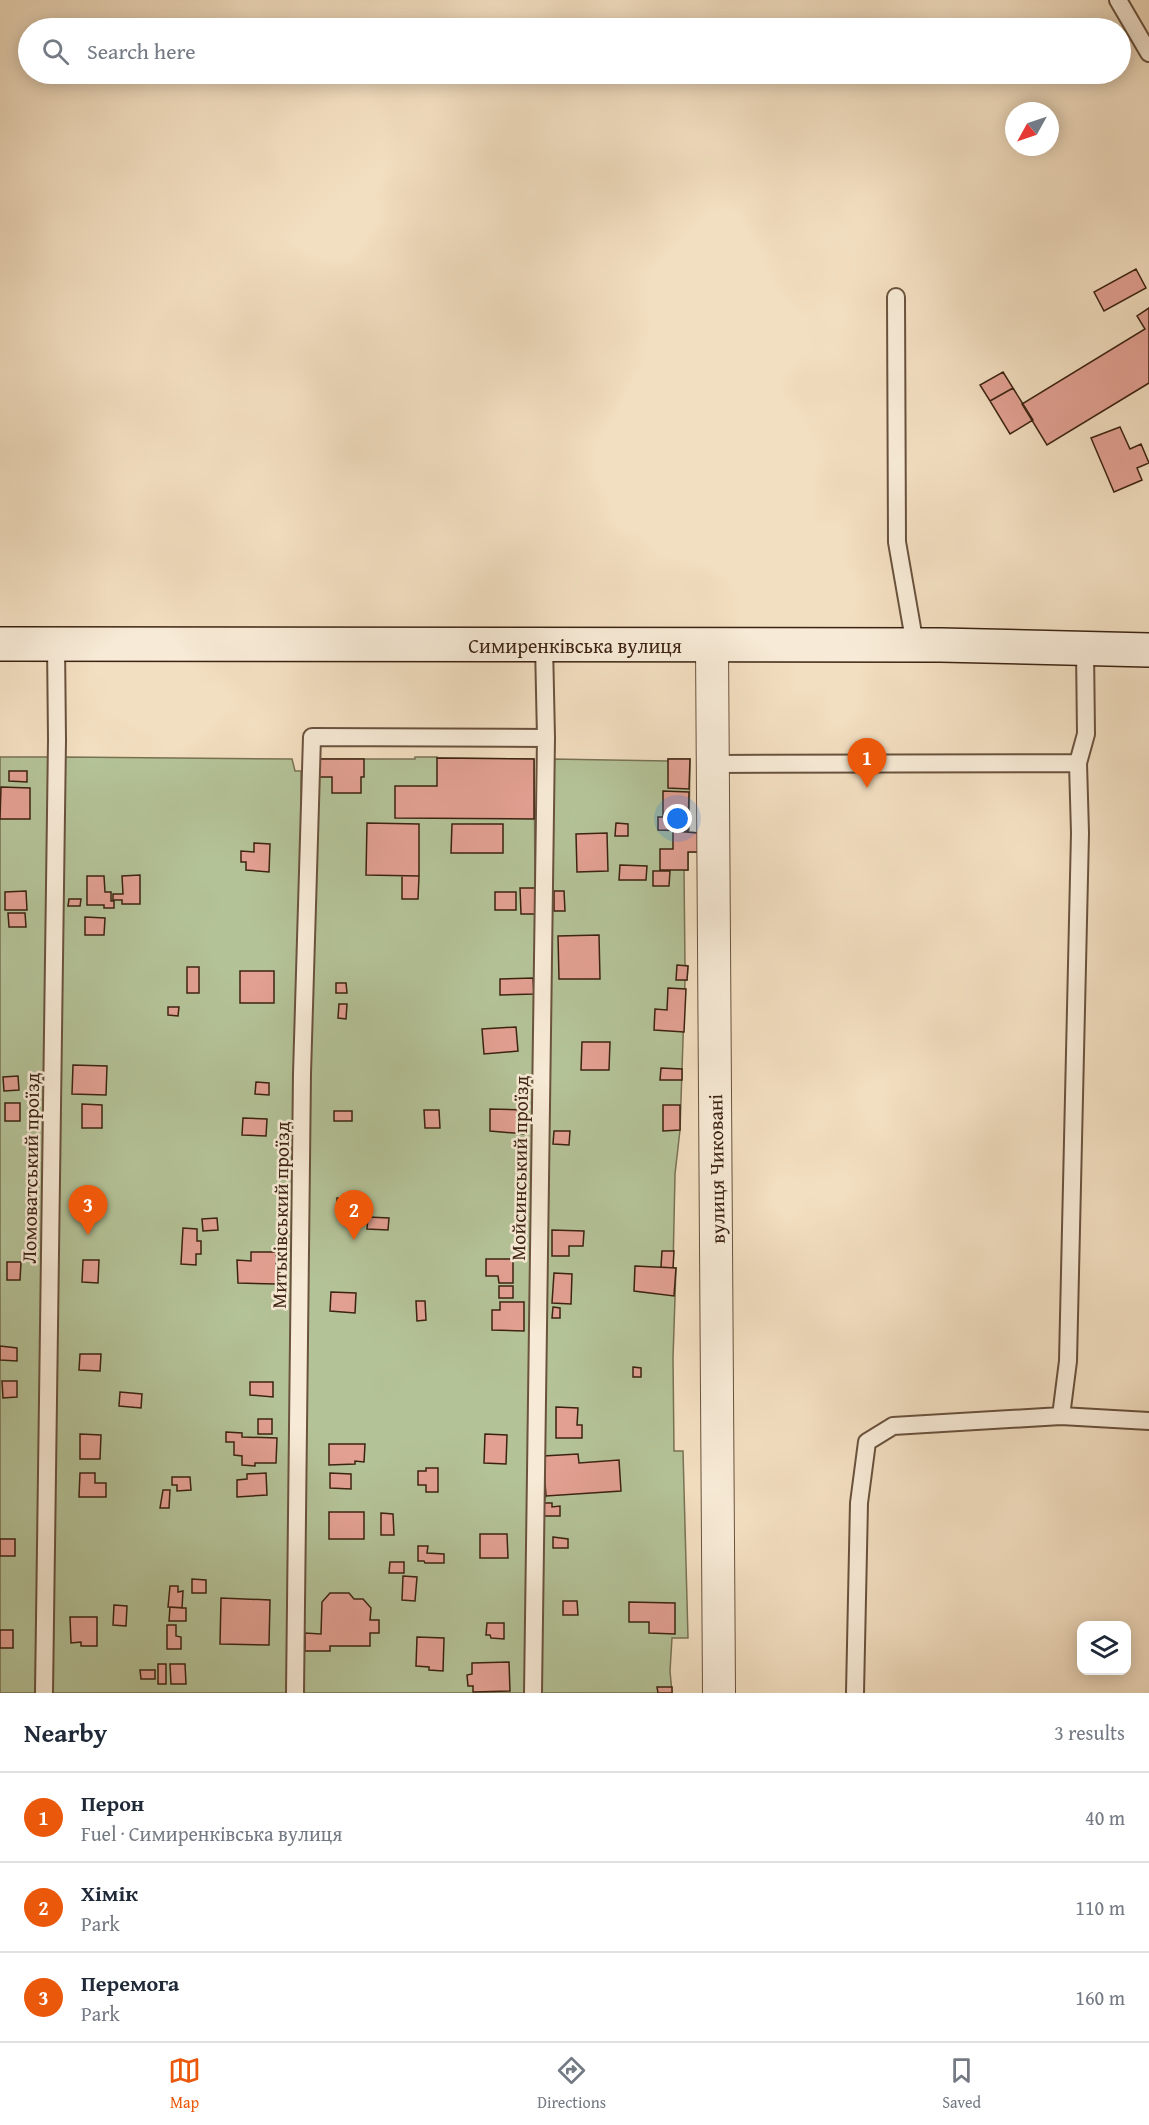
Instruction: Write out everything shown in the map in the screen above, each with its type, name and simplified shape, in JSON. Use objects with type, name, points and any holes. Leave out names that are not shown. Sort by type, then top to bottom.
[{"type":"main road","name":"Симиренківська вулиця","points":[[0,644],[915,645],[1149,650]]},
{"type":"street","name":"вулиця Чиковані","points":[[712,645],[719,1693]]},
{"type":"lane","points":[[1118,0],[1129,18]]},
{"type":"lane","points":[[1131,22],[1149,53]]},
{"type":"lane","points":[[896,297],[897,542],[915,645]]},
{"type":"lane","name":"Ломоватський проїзд","points":[[44,1693],[57,740],[56,644]]},
{"type":"lane","name":"Мойсинський проїзд","points":[[533,1693],[546,738],[543,645]]},
{"type":"lane","points":[[1061,1416],[1068,1361],[1080,833],[1078,763],[1086,734],[1085,649]]},
{"type":"lane","name":"Митьківський проїзд","points":[[296,1693],[302,1074],[312,737],[546,738]]},
{"type":"lane","points":[[713,764],[1078,763]]},
{"type":"lane","points":[[855,1693],[859,1503],[867,1442],[893,1426],[1061,1416],[1149,1420]]},
{"type":"green space","points":[[0,757],[50,757],[50,820],[65,820],[64,757],[292,759],[295,771],[301,771],[301,818],[317,817],[319,759],[437,757],[534,759],[536,1004],[525,1693],[0,1693]]},
{"type":"green space","points":[[552,759],[668,761],[668,759],[690,759],[689,832],[698,833],[698,852],[688,852],[688,870],[684,870],[685,965],[688,966],[687,980],[685,980],[680,1130],[675,1174],[673,1268],[676,1268],[673,1358],[674,1451],[683,1451],[688,1638],[672,1638],[670,1671],[672,1693],[540,1693],[546,1496],[543,1456],[549,1173]]},
{"type":"building","points":[[1136,269],[1146,288],[1104,311],[1094,292]]},
{"type":"building","points":[[1149,308],[1149,383],[1047,445],[1022,404],[1145,329],[1137,316]]},
{"type":"building","points":[[1003,372],[1013,388],[990,401],[980,385]]},
{"type":"building","points":[[1013,388],[1033,420],[1010,434],[990,401]]},
{"type":"building","points":[[1120,427],[1130,449],[1141,444],[1149,463],[1137,468],[1142,480],[1114,492],[1091,438]]},
{"type":"building","points":[[437,758],[534,759],[534,819],[395,818],[395,786],[437,786]]},
{"type":"building","points":[[319,759],[364,759],[361,793],[332,793],[332,777],[319,777]]},
{"type":"building","points":[[668,759],[690,759],[689,789],[668,788]]},
{"type":"building","points":[[9,771],[27,771],[27,782],[9,781]]},
{"type":"building","points":[[1,787],[30,788],[30,819],[0,819]]},
{"type":"building","points":[[663,791],[689,792],[688,831],[658,830],[658,817],[663,817]]},
{"type":"building","points":[[367,823],[419,824],[419,876],[366,875]]},
{"type":"building","points":[[616,823],[628,824],[628,836],[615,836]]},
{"type":"building","points":[[452,824],[503,824],[503,853],[451,853]]},
{"type":"building","points":[[673,831],[698,833],[698,852],[688,852],[688,870],[660,870],[660,849],[673,849]]},
{"type":"building","points":[[607,833],[608,871],[577,872],[576,834]]},
{"type":"building","points":[[254,843],[270,844],[269,872],[246,870],[246,862],[241,862],[241,851],[254,852]]},
{"type":"building","points":[[620,865],[647,866],[646,880],[619,880]]},
{"type":"building","points":[[653,871],[670,871],[669,886],[653,886]]},
{"type":"building","points":[[140,875],[140,904],[122,904],[122,900],[113,900],[113,894],[123,894],[122,876]]},
{"type":"building","points":[[87,876],[104,876],[105,892],[111,892],[114,908],[104,908],[104,905],[87,905]]},
{"type":"building","points":[[402,876],[419,876],[418,899],[402,899]]},
{"type":"building","points":[[520,888],[535,888],[535,914],[521,914]]},
{"type":"building","points":[[26,891],[27,910],[5,910],[5,892]]},
{"type":"building","points":[[554,891],[564,891],[565,911],[554,911]]},
{"type":"building","points":[[495,892],[516,892],[516,910],[495,910]]},
{"type":"building","points":[[69,899],[81,899],[80,906],[68,906]]},
{"type":"building","points":[[8,913],[25,913],[26,927],[9,927]]},
{"type":"building","points":[[85,917],[105,918],[104,935],[85,935]]},
{"type":"building","points":[[599,935],[600,979],[559,979],[558,936]]},
{"type":"building","points":[[677,965],[688,966],[687,980],[676,980]]},
{"type":"building","points":[[187,967],[199,967],[199,993],[187,993]]},
{"type":"building","points":[[240,971],[274,971],[274,1003],[240,1003]]},
{"type":"building","points":[[533,978],[534,994],[500,995],[500,979]]},
{"type":"building","points":[[336,983],[346,983],[347,993],[336,993]]},
{"type":"building","points":[[668,988],[686,989],[684,1032],[654,1030],[655,1009],[667,1010]]},
{"type":"building","points":[[339,1004],[347,1004],[346,1019],[338,1018]]},
{"type":"building","points":[[168,1007],[179,1007],[178,1016],[168,1015]]},
{"type":"building","points":[[516,1027],[518,1051],[484,1054],[482,1029]]},
{"type":"building","points":[[582,1042],[610,1042],[609,1070],[581,1070]]},
{"type":"building","points":[[73,1065],[107,1066],[106,1095],[72,1094]]},
{"type":"building","points":[[661,1068],[682,1069],[682,1080],[660,1080]]},
{"type":"building","points":[[18,1076],[19,1090],[4,1091],[3,1077]]},
{"type":"building","points":[[256,1082],[269,1083],[269,1095],[255,1094]]},
{"type":"building","points":[[5,1103],[20,1103],[20,1121],[5,1121]]},
{"type":"building","points":[[82,1104],[102,1105],[102,1128],[82,1128]]},
{"type":"building","points":[[663,1105],[680,1105],[680,1130],[663,1131]]},
{"type":"building","points":[[490,1109],[526,1110],[526,1134],[490,1131]]},
{"type":"building","points":[[424,1110],[439,1110],[440,1128],[425,1128]]},
{"type":"building","points":[[334,1111],[352,1111],[352,1121],[334,1121]]},
{"type":"building","points":[[243,1118],[267,1119],[266,1136],[242,1135]]},
{"type":"building","points":[[554,1131],[570,1131],[569,1145],[553,1144]]},
{"type":"building","points":[[337,1198],[353,1199],[353,1216],[337,1215]]},
{"type":"building","points":[[368,1217],[389,1218],[388,1230],[367,1229]]},
{"type":"building","points":[[217,1218],[218,1230],[203,1231],[202,1219]]},
{"type":"building","points":[[183,1228],[197,1229],[197,1241],[201,1241],[201,1254],[196,1254],[196,1265],[181,1264]]},
{"type":"building","points":[[552,1230],[584,1231],[583,1246],[569,1246],[569,1256],[552,1256]]},
{"type":"building","points":[[662,1251],[674,1251],[673,1268],[661,1267]]},
{"type":"building","points":[[251,1252],[276,1252],[276,1284],[238,1283],[237,1260],[251,1261]]},
{"type":"building","points":[[486,1259],[513,1259],[513,1283],[499,1283],[498,1276],[486,1276]]},
{"type":"building","points":[[83,1260],[99,1260],[98,1283],[82,1282]]},
{"type":"building","points":[[7,1262],[21,1262],[20,1280],[7,1280]]},
{"type":"building","points":[[635,1266],[676,1268],[674,1296],[634,1291]]},
{"type":"building","points":[[554,1273],[572,1274],[571,1304],[552,1303]]},
{"type":"building","points":[[499,1286],[513,1286],[513,1298],[499,1298]]},
{"type":"building","points":[[331,1292],[356,1293],[355,1313],[330,1311]]},
{"type":"building","points":[[416,1301],[425,1301],[426,1320],[417,1321]]},
{"type":"building","points":[[500,1302],[524,1302],[524,1331],[492,1330],[492,1310],[500,1310]]},
{"type":"building","points":[[553,1307],[560,1308],[560,1318],[552,1318]]},
{"type":"building","points":[[0,1346],[17,1348],[17,1361],[0,1360]]},
{"type":"building","points":[[80,1354],[101,1354],[100,1371],[79,1370]]},
{"type":"building","points":[[633,1367],[641,1368],[641,1377],[633,1377]]},
{"type":"building","points":[[2,1381],[17,1381],[17,1397],[3,1398]]},
{"type":"building","points":[[250,1382],[273,1382],[273,1397],[250,1395]]},
{"type":"building","points":[[120,1392],[142,1394],[141,1408],[119,1406]]},
{"type":"building","points":[[556,1407],[578,1408],[577,1425],[582,1425],[582,1438],[556,1438]]},
{"type":"building","points":[[258,1419],[272,1419],[272,1434],[258,1434]]},
{"type":"building","points":[[226,1432],[242,1433],[242,1437],[277,1438],[276,1463],[242,1465],[242,1456],[234,1455],[234,1442],[226,1442]]},
{"type":"building","points":[[80,1434],[101,1435],[100,1459],[80,1459]]},
{"type":"building","points":[[485,1434],[507,1435],[506,1464],[484,1463]]},
{"type":"building","points":[[329,1444],[365,1444],[364,1462],[329,1465]]},
{"type":"building","points":[[578,1454],[579,1463],[619,1460],[621,1491],[546,1496],[543,1456]]},
{"type":"building","points":[[426,1468],[438,1468],[438,1492],[426,1492],[426,1485],[418,1485],[418,1471],[426,1471]]},
{"type":"building","points":[[80,1473],[95,1473],[95,1483],[106,1483],[106,1497],[79,1497]]},
{"type":"building","points":[[266,1473],[267,1495],[237,1497],[237,1480],[247,1479],[247,1474]]},
{"type":"building","points":[[330,1473],[351,1474],[351,1489],[330,1488]]},
{"type":"building","points":[[172,1477],[190,1477],[191,1490],[177,1491],[177,1485],[172,1485]]},
{"type":"building","points":[[163,1490],[170,1490],[169,1508],[160,1508]]},
{"type":"building","points":[[544,1503],[552,1503],[552,1507],[560,1506],[560,1516],[544,1516]]},
{"type":"building","points":[[329,1512],[364,1512],[364,1539],[329,1539]]},
{"type":"building","points":[[381,1513],[393,1514],[394,1535],[381,1535]]},
{"type":"building","points":[[480,1534],[507,1534],[508,1558],[480,1558]]},
{"type":"building","points":[[553,1537],[568,1539],[568,1548],[553,1548]]},
{"type":"building","points":[[0,1539],[15,1539],[15,1556],[0,1556]]},
{"type":"building","points":[[418,1546],[428,1546],[427,1553],[444,1554],[444,1563],[418,1561]]},
{"type":"building","points":[[390,1562],[404,1562],[404,1573],[389,1573]]},
{"type":"building","points":[[403,1576],[417,1577],[415,1601],[402,1600]]},
{"type":"building","points":[[192,1579],[206,1580],[206,1593],[192,1593]]},
{"type":"building","points":[[170,1586],[178,1586],[178,1592],[183,1591],[182,1608],[168,1607]]},
{"type":"building","points":[[330,1593],[349,1593],[354,1599],[363,1599],[371,1608],[370,1620],[379,1620],[379,1633],[370,1633],[370,1646],[330,1646],[330,1651],[305,1651],[305,1633],[321,1634],[322,1602]]},
{"type":"building","points":[[221,1598],[270,1600],[269,1645],[220,1644]]},
{"type":"building","points":[[563,1601],[577,1601],[578,1615],[563,1615]]},
{"type":"building","points":[[629,1602],[675,1603],[675,1634],[649,1633],[649,1622],[629,1622]]},
{"type":"building","points":[[114,1605],[127,1606],[126,1626],[113,1625]]},
{"type":"building","points":[[170,1607],[186,1608],[186,1621],[169,1621]]},
{"type":"building","points":[[70,1617],[97,1617],[97,1646],[81,1646],[81,1642],[71,1643]]},
{"type":"building","points":[[487,1623],[504,1623],[504,1639],[491,1638],[490,1635],[486,1635]]},
{"type":"building","points":[[167,1625],[176,1625],[176,1636],[181,1637],[181,1649],[167,1649]]},
{"type":"building","points":[[0,1630],[13,1630],[13,1648],[0,1648]]},
{"type":"building","points":[[417,1637],[444,1638],[443,1671],[416,1666]]},
{"type":"building","points":[[509,1662],[510,1691],[473,1692],[473,1686],[468,1686],[467,1675],[472,1674],[472,1663]]},
{"type":"building","points":[[158,1664],[166,1664],[166,1684],[158,1684]]},
{"type":"building","points":[[170,1664],[185,1664],[186,1684],[171,1684]]},
{"type":"building","points":[[140,1670],[155,1670],[155,1679],[141,1679]]},
{"type":"building","points":[[657,1687],[672,1687],[672,1693],[658,1693]]},
{"type":"place","name":"Перон","points":[[867,788]]},
{"type":"place","name":"Перемога","points":[[88,1235]]},
{"type":"place","name":"Хімік","points":[[354,1240]]}]
